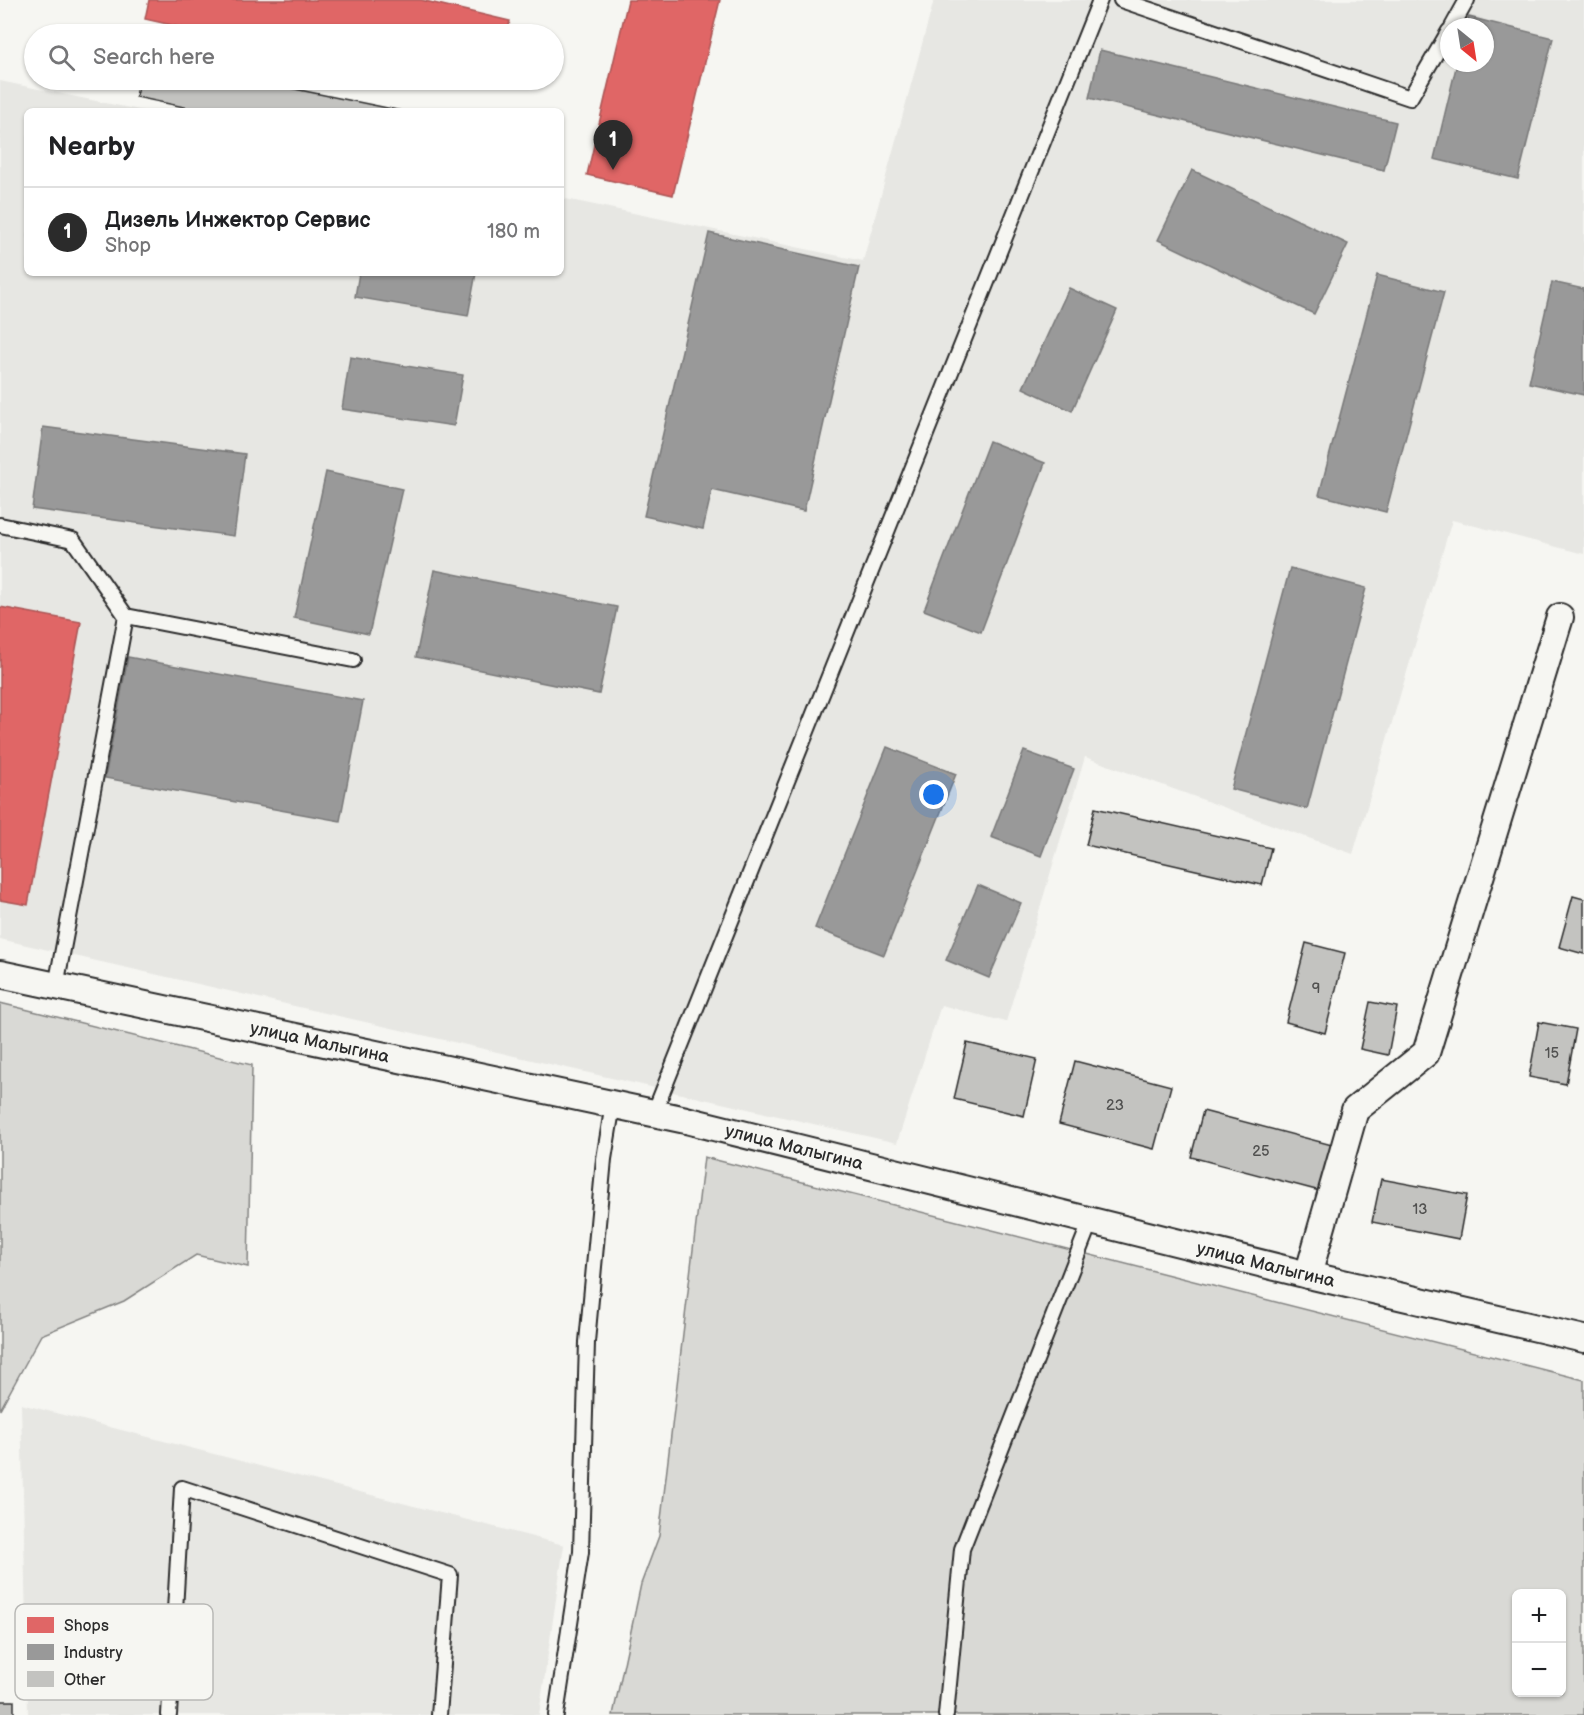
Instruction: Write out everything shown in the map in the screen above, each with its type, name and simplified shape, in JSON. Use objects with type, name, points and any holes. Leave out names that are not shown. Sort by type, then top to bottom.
[{"type":"street","points":[[1308,1275],[1355,1110],[1426,1053],[1560,617]]},
{"type":"street","name":"улица Малыгина","points":[[0,974],[654,1113],[1308,1275],[1584,1339]]},
{"type":"lane","points":[[654,1113],[1100,0]]},
{"type":"lane","points":[[1121,0],[1410,98],[1440,47]]},
{"type":"lane","points":[[1457,18],[1467,0]]},
{"type":"lane","points":[[0,525],[73,540],[126,616],[352,660]]},
{"type":"lane","points":[[56,986],[126,616]]},
{"type":"lane","points":[[556,1715],[582,1552],[587,1342],[604,1159],[613,1104]]},
{"type":"lane","points":[[946,1715],[962,1549],[1091,1220]]},
{"type":"lane","points":[[175,1604],[182,1488],[450,1575],[439,1715]]},
{"type":"lane","points":[[169,1715],[170,1700]]},
{"type":"shaded area","points":[[934,0],[1584,0],[1584,554],[1452,520],[1353,854],[1085,757],[1006,1022],[941,1005],[897,1143],[0,939],[0,81],[24,86],[24,90],[43,90],[130,108],[24,108],[24,276],[564,276],[564,199],[863,261]]},
{"type":"shaded area","points":[[0,1003],[252,1065],[248,1267],[196,1255],[124,1301],[41,1335],[0,1410]]},
{"type":"shaded area","points":[[704,1157],[1584,1380],[1584,1715],[613,1715],[641,1584],[659,1536]]},
{"type":"shaded area","points":[[21,1404],[564,1545],[539,1715],[28,1715],[28,1700],[213,1700],[213,1604],[26,1604]]},
{"type":"building: Shops","points":[[149,0],[421,0],[510,21],[509,24],[167,24],[145,19]]},
{"type":"building: Shops","points":[[628,0],[720,0],[673,195],[587,175]]},
{"type":"building: Shops","points":[[0,607],[81,622],[28,905],[0,900]]},
{"type":"building: Industry","points":[[1494,23],[1553,38],[1518,179],[1434,159],[1455,72],[1494,72]]},
{"type":"building: Industry","points":[[1100,50],[1396,122],[1384,170],[1089,98]]},
{"type":"building: Industry","points":[[1192,170],[1348,244],[1314,314],[1158,240]]},
{"type":"building: Industry","points":[[709,233],[859,267],[804,511],[712,490],[703,529],[644,516]]},
{"type":"building: Industry","points":[[1377,275],[1444,292],[1386,512],[1319,495]]},
{"type":"building: Industry","points":[[358,276],[475,276],[468,316],[355,297]]},
{"type":"building: Industry","points":[[1552,282],[1584,289],[1584,395],[1529,383]]},
{"type":"building: Industry","points":[[1069,288],[1117,310],[1072,411],[1023,388]]},
{"type":"building: Industry","points":[[350,357],[463,375],[454,426],[342,409]]},
{"type":"building: Industry","points":[[43,427],[245,454],[234,536],[32,509]]},
{"type":"building: Industry","points":[[989,441],[1045,463],[981,632],[924,610]]},
{"type":"building: Industry","points":[[326,472],[402,489],[369,634],[294,618]]},
{"type":"building: Industry","points":[[1290,568],[1366,588],[1307,809],[1231,789]]},
{"type":"building: Industry","points":[[434,570],[617,607],[599,694],[416,657]]},
{"type":"building: Industry","points":[[128,657],[363,701],[340,821],[105,778]]},
{"type":"building: Industry","points":[[887,747],[956,774],[884,955],[815,928]]},
{"type":"building: Industry","points":[[1024,751],[1074,769],[1041,856],[991,837]]},
{"type":"building: Industry","points":[[978,885],[1021,903],[989,978],[946,960]]},
{"type":"building: Other","points":[[137,90],[300,90],[387,108],[189,108],[136,97]]},
{"type":"building: Other","points":[[1095,808],[1271,848],[1262,885],[1086,845]]},
{"type":"building: Other","points":[[1573,896],[1584,899],[1584,954],[1559,947]]},
{"type":"building: Other","points":[[1306,943],[1345,953],[1325,1033],[1286,1022]]},
{"type":"building: Other","points":[[1370,1002],[1397,1007],[1388,1055],[1360,1049]]},
{"type":"building: Other","points":[[1539,1022],[1576,1029],[1566,1084],[1529,1077]]},
{"type":"building: Other","points":[[967,1043],[1037,1059],[1024,1116],[954,1099]]},
{"type":"building: Other","points":[[1075,1061],[1171,1086],[1154,1149],[1059,1124]]},
{"type":"building: Other","points":[[1203,1111],[1332,1145],[1320,1191],[1191,1157]]},
{"type":"building: Other","points":[[1381,1179],[1467,1195],[1459,1239],[1372,1222]]},
{"type":"building: Other","points":[[0,1701],[14,1701],[14,1715],[0,1715]]},
{"type":"place","name":"Дизель Инжектор Сервис","points":[[613,170]]}]
